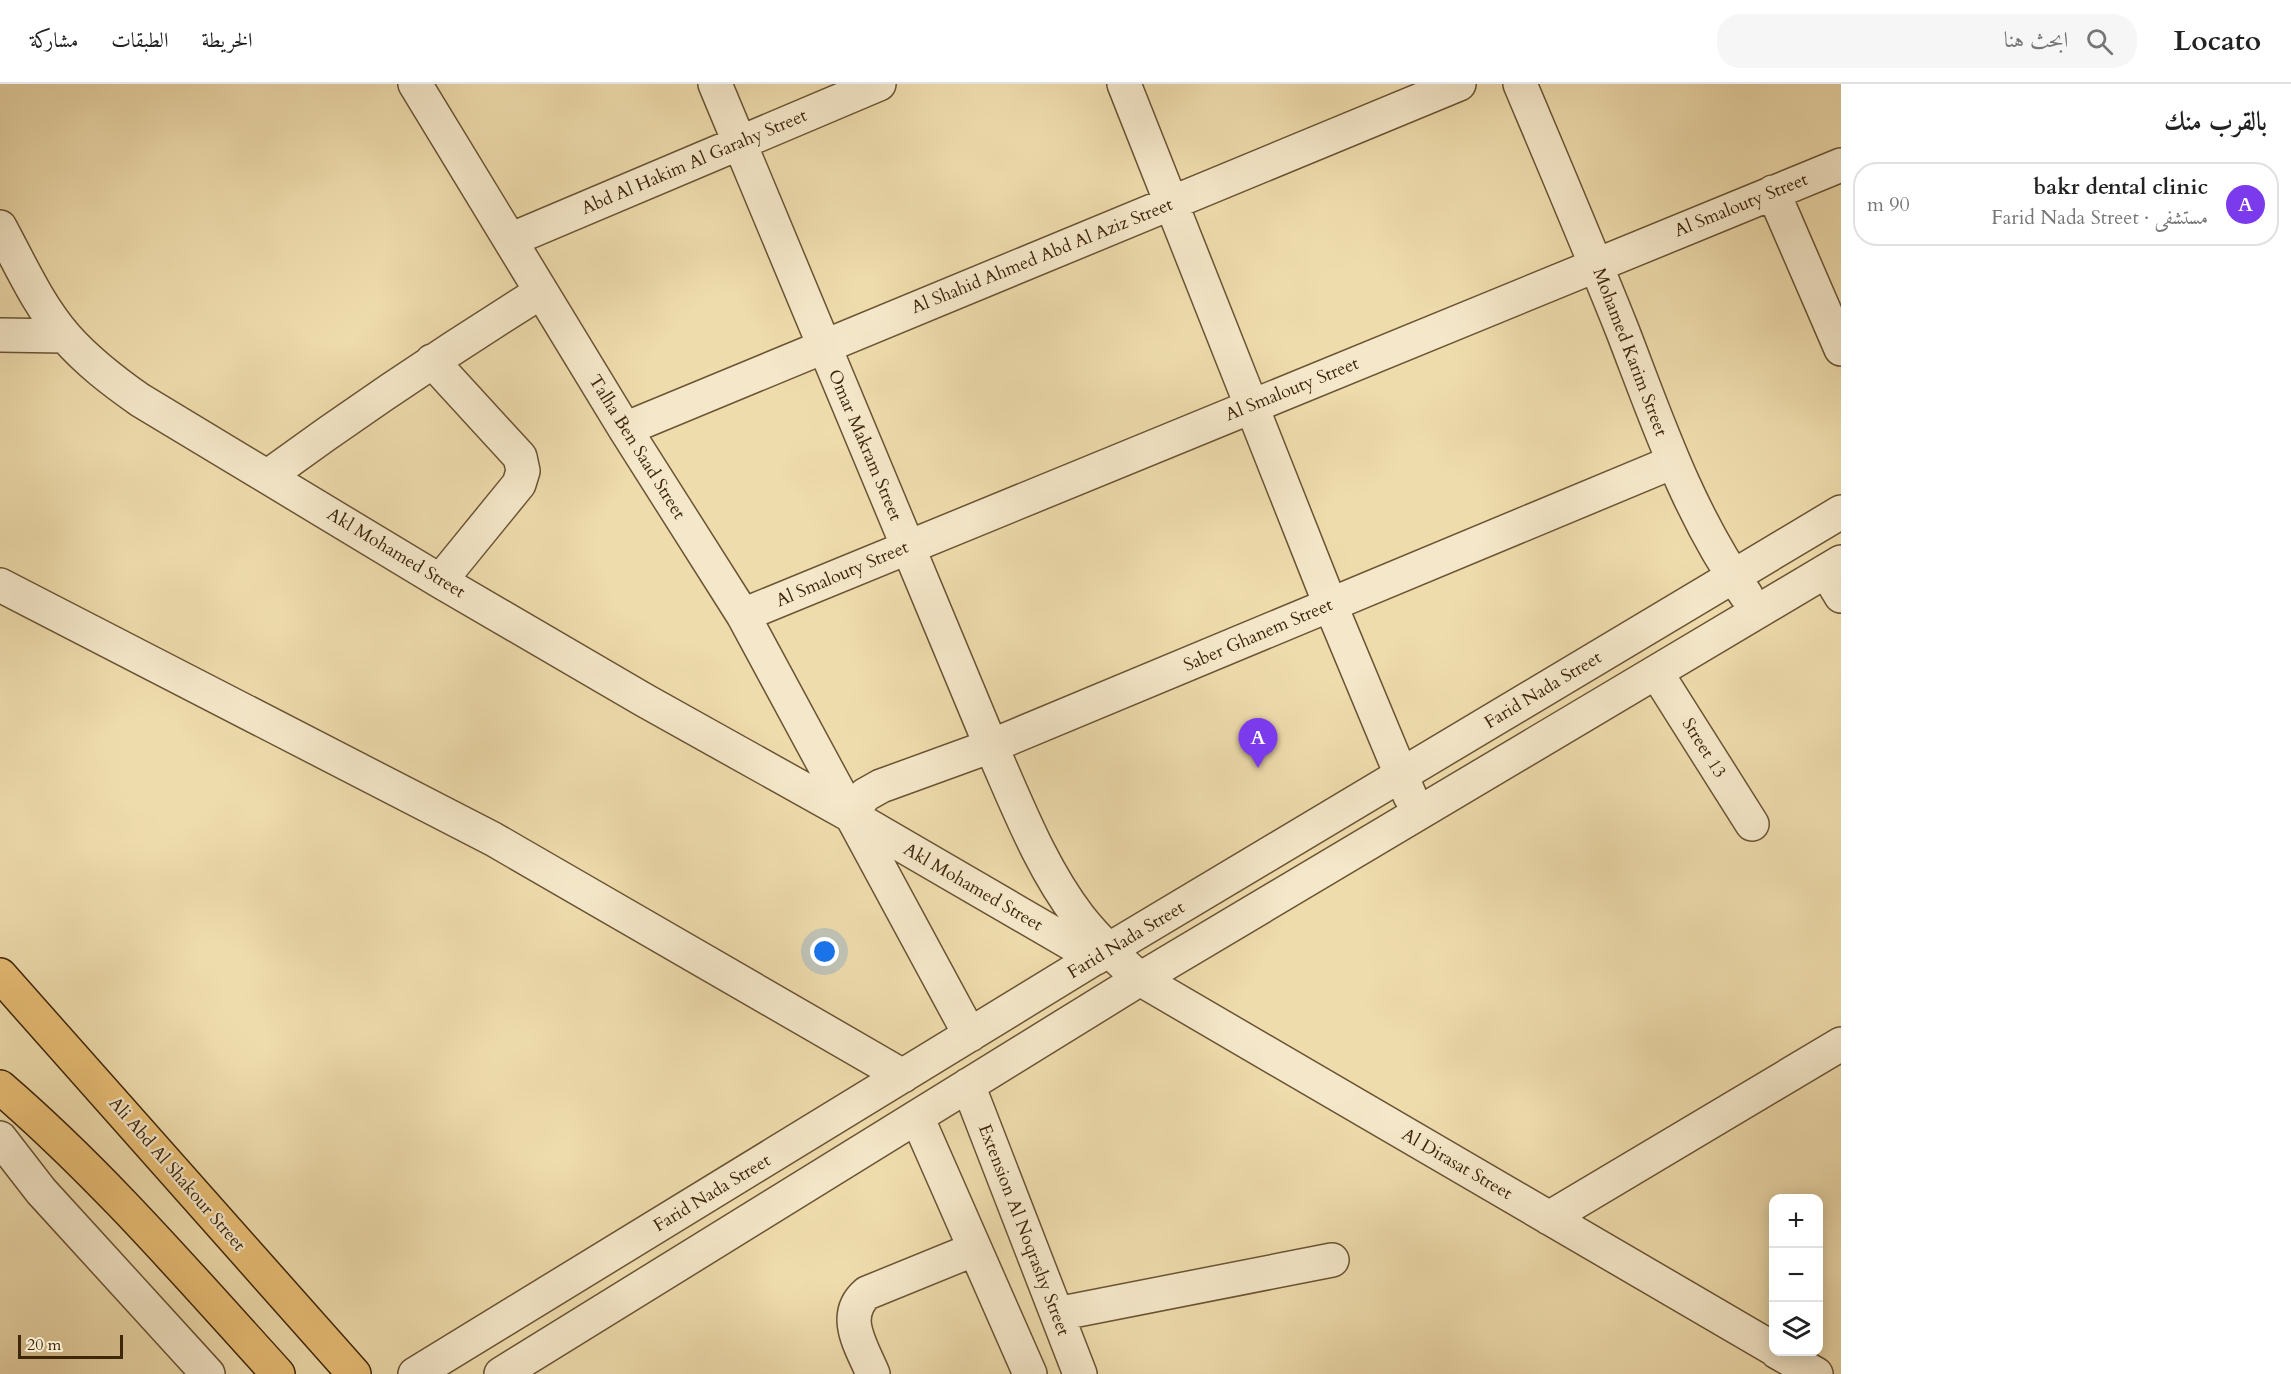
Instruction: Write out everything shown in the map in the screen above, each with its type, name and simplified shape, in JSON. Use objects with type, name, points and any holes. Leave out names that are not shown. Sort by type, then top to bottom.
[{"type":"main road","name":"Ali Abd Al Shakour Street","points":[[0,975],[354,1374]]},
{"type":"main road","points":[[0,1087],[51,1131],[138,1219],[278,1374]]},
{"type":"street","name":"Talha Ben Saad Street","points":[[416,84],[625,429],[743,615],[850,815]]},
{"type":"street","name":"Omar Makram Street","points":[[715,84],[907,547],[1033,839],[1053,879],[1102,954],[1140,979]]},
{"type":"street","name":"Abd Al Hakim Al Garahy Street","points":[[510,240],[879,84]]},
{"type":"street","points":[[1124,84],[1330,604],[1418,814]]},
{"type":"street","name":"Al Shahid Ahmed Abd Al Aziz Street","points":[[625,429],[1459,84]]},
{"type":"street","name":"Mohamed Karim Street","points":[[1520,84],[1596,265],[1673,462],[1703,528],[1757,611]]},
{"type":"street","name":"Al Smalouty Street","points":[[743,615],[1841,165]]},
{"type":"street","points":[[1773,192],[1841,349]]},
{"type":"street","name":"Akl Mohamed Street","points":[[0,227],[46,310],[65,336],[113,381],[440,580],[644,700],[1102,954]]},
{"type":"street","points":[[268,476],[357,411],[541,291]]},
{"type":"street","points":[[0,335],[65,336]]},
{"type":"street","points":[[432,361],[520,457],[524,471],[519,484],[440,580]]},
{"type":"street","name":"Saber Ghanem Street","points":[[850,815],[865,795],[873,790],[991,746],[1673,462]]},
{"type":"street","name":"Farid Nada Street","points":[[415,1374],[1102,954],[1841,512]]},
{"type":"street","points":[[501,1374],[1140,979],[1757,611],[1836,576]]},
{"type":"street","points":[[0,585],[493,839],[903,1076]]},
{"type":"street","name":"Street 13","points":[[1656,672],[1752,824]]},
{"type":"street","name":"Akl Mohamed Street","points":[[850,815],[970,1035]]},
{"type":"street","name":"Al Dirasat Street","points":[[1140,979],[1769,1347]]},
{"type":"street","points":[[1549,1218],[1841,1044]]},
{"type":"street","name":"Extension Al Noqrashy Street","points":[[968,1085],[1080,1374]]},
{"type":"street","points":[[917,1117],[1030,1374]]},
{"type":"street","points":[[0,1138],[41,1191],[208,1374]]},
{"type":"street","points":[[873,1374],[853,1326],[853,1315],[860,1299],[867,1293],[975,1249]]},
{"type":"street","points":[[1057,1314],[1332,1260]]},
{"type":"street","points":[[512,1315],[538,1351]]},
{"type":"street","points":[[1784,1356],[1816,1374]]},
{"type":"place","name":"bakr dental clinic","points":[[1258,768]]}]
